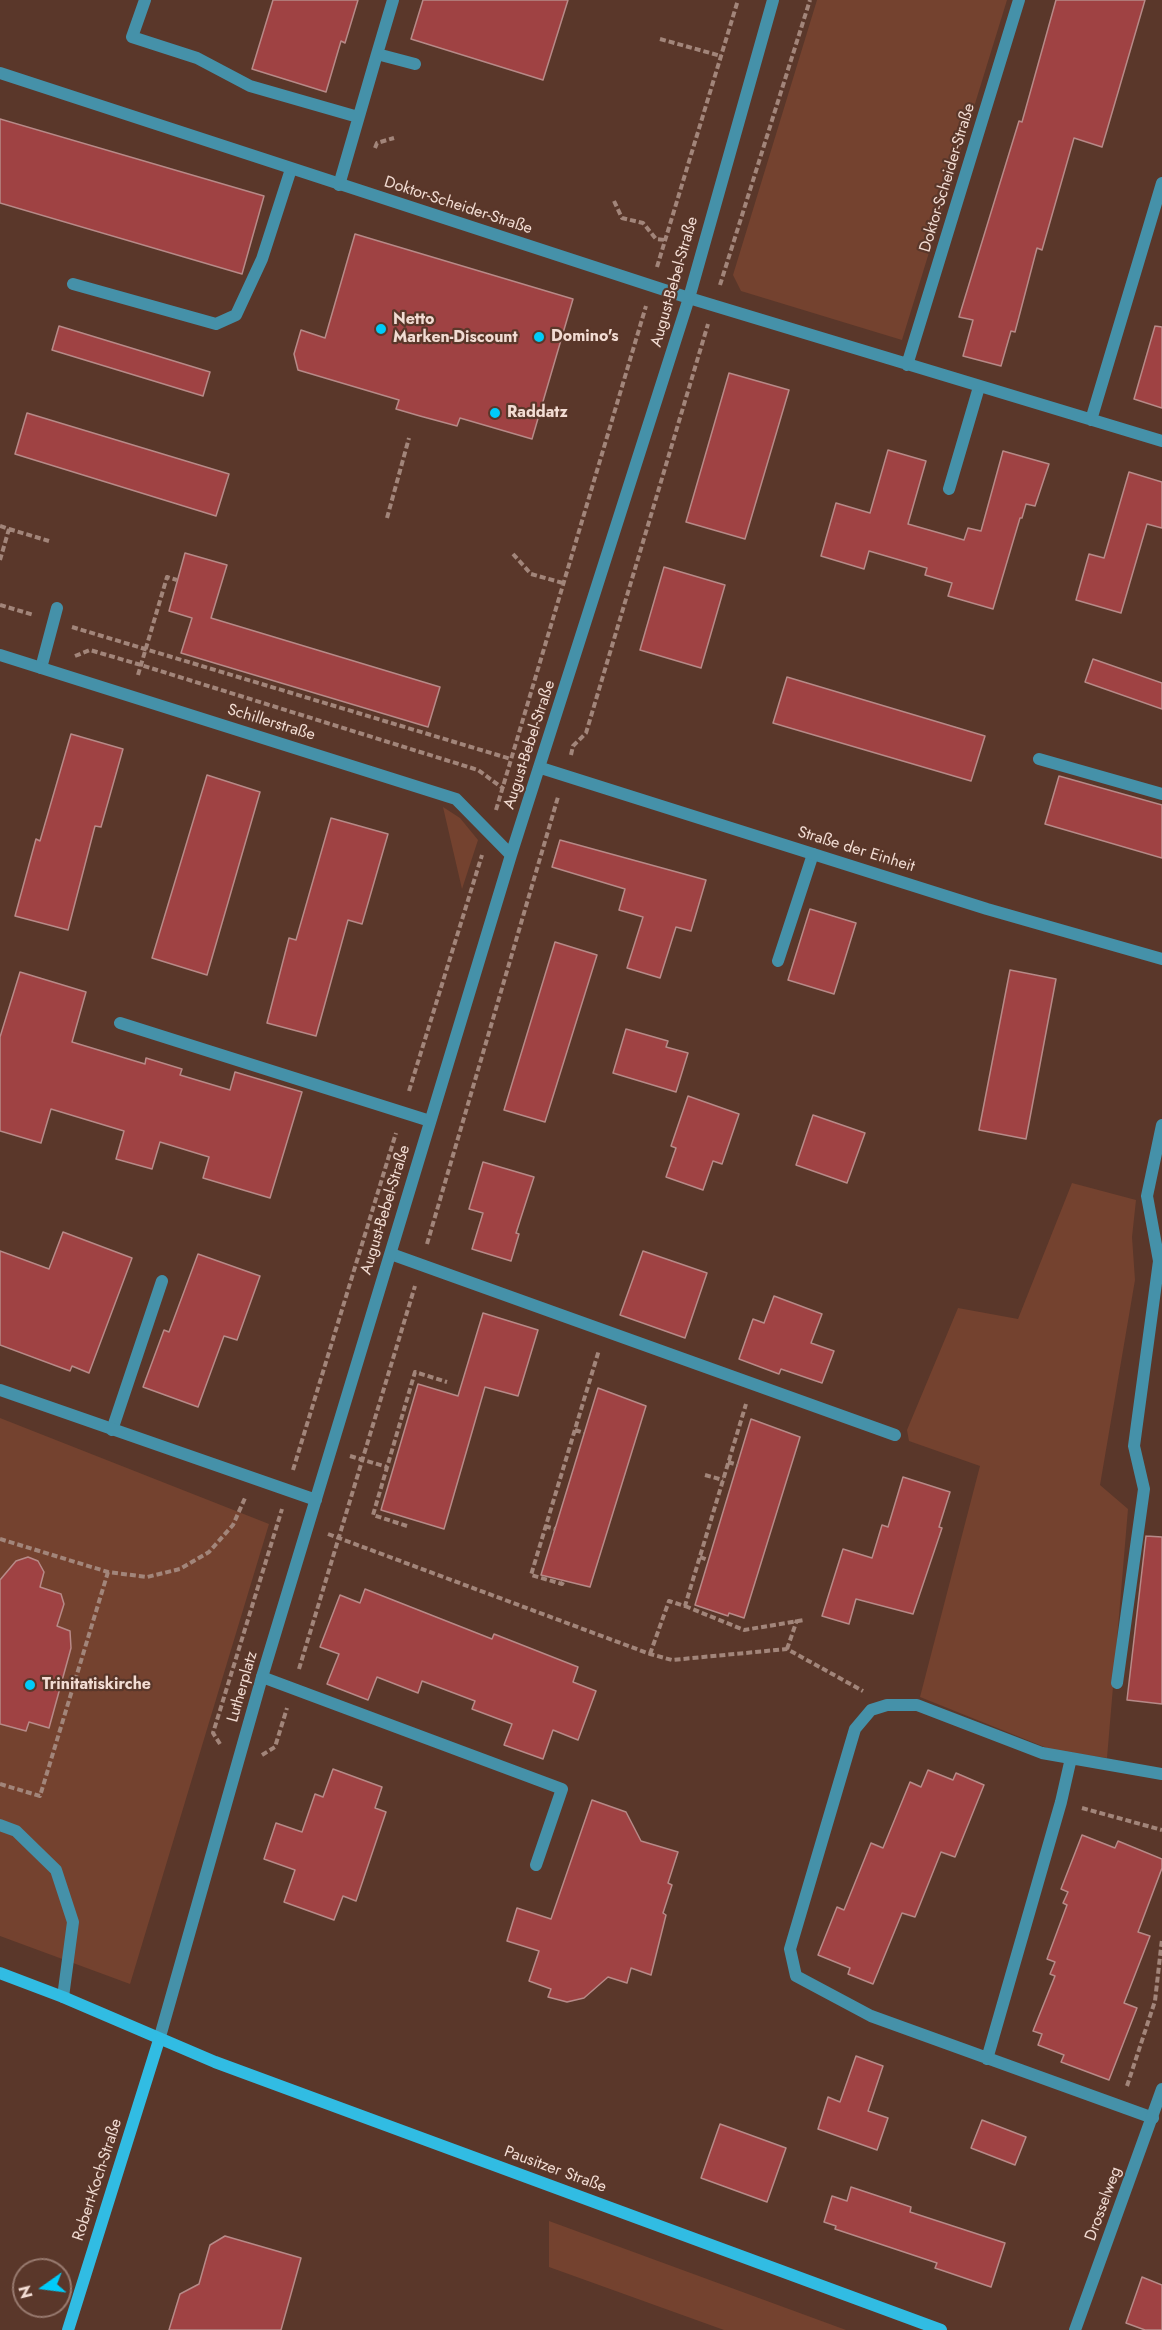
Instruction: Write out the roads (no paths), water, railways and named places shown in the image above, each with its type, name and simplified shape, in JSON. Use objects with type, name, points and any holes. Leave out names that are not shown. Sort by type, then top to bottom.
[{"type":"street","points":[[145,0],[132,37],[198,58],[250,86],[358,117]]},
{"type":"street","points":[[339,185],[393,0]]},
{"type":"street","name":"August-Bebel-Straße","points":[[316,1500],[511,855],[541,768],[689,298],[773,0]]},
{"type":"street","name":"Doktor-Scheider-Straße","points":[[907,365],[1019,0]]},
{"type":"street","points":[[377,54],[416,64]]},
{"type":"street","name":"Doktor-Scheider-Straße","points":[[0,73],[714,306],[1162,441]]},
{"type":"street","points":[[73,284],[216,324],[236,315],[262,259],[291,169]]},
{"type":"street","points":[[1091,420],[1162,183]]},
{"type":"street","points":[[949,489],[979,387]]},
{"type":"street","points":[[41,668],[57,608]]},
{"type":"street","name":"Schillerstraße","points":[[0,655],[456,799],[511,855]]},
{"type":"street","points":[[1039,759],[1162,794]]},
{"type":"street","name":"Straße der Einheit","points":[[541,768],[987,909],[1162,959]]},
{"type":"street","points":[[778,961],[813,854]]},
{"type":"street","points":[[120,1023],[430,1121]]},
{"type":"street","points":[[1117,1683],[1144,1489],[1134,1446],[1159,1261],[1147,1196],[1162,1125]]},
{"type":"street","points":[[391,1254],[895,1435]]},
{"type":"street","points":[[112,1430],[162,1281]]},
{"type":"street","points":[[0,1390],[316,1500]]},
{"type":"street","name":"Lutherplatz","points":[[159,2040],[262,1677],[316,1500]]},
{"type":"street","points":[[262,1677],[562,1789],[537,1865]]},
{"type":"street","points":[[1153,2118],[871,2016],[796,1976],[790,1949],[855,1729],[872,1710],[887,1705],[917,1705],[1042,1753],[1162,1774]]},
{"type":"street","points":[[987,2059],[1061,1802],[1071,1758]]},
{"type":"street","points":[[0,1825],[16,1831],[56,1870],[72,1922],[63,1997]]},
{"type":"street","points":[[0,1973],[63,1997],[159,2040]]},
{"type":"street","name":"Robert-Koch-Straße","points":[[68,2330],[159,2040]]},
{"type":"street","name":"Pausitzer Straße","points":[[159,2040],[940,2330]]},
{"type":"street","name":"Drosselweg","points":[[1075,2330],[1162,2089]]},
{"type":"place","name":"Netto Marken-Discount","points":[[381,329]]},
{"type":"place","name":"Domino's","points":[[539,337]]},
{"type":"place","name":"Raddatz","points":[[495,413]]},
{"type":"place","name":"Trinitatiskirche","points":[[30,1685]]}]
